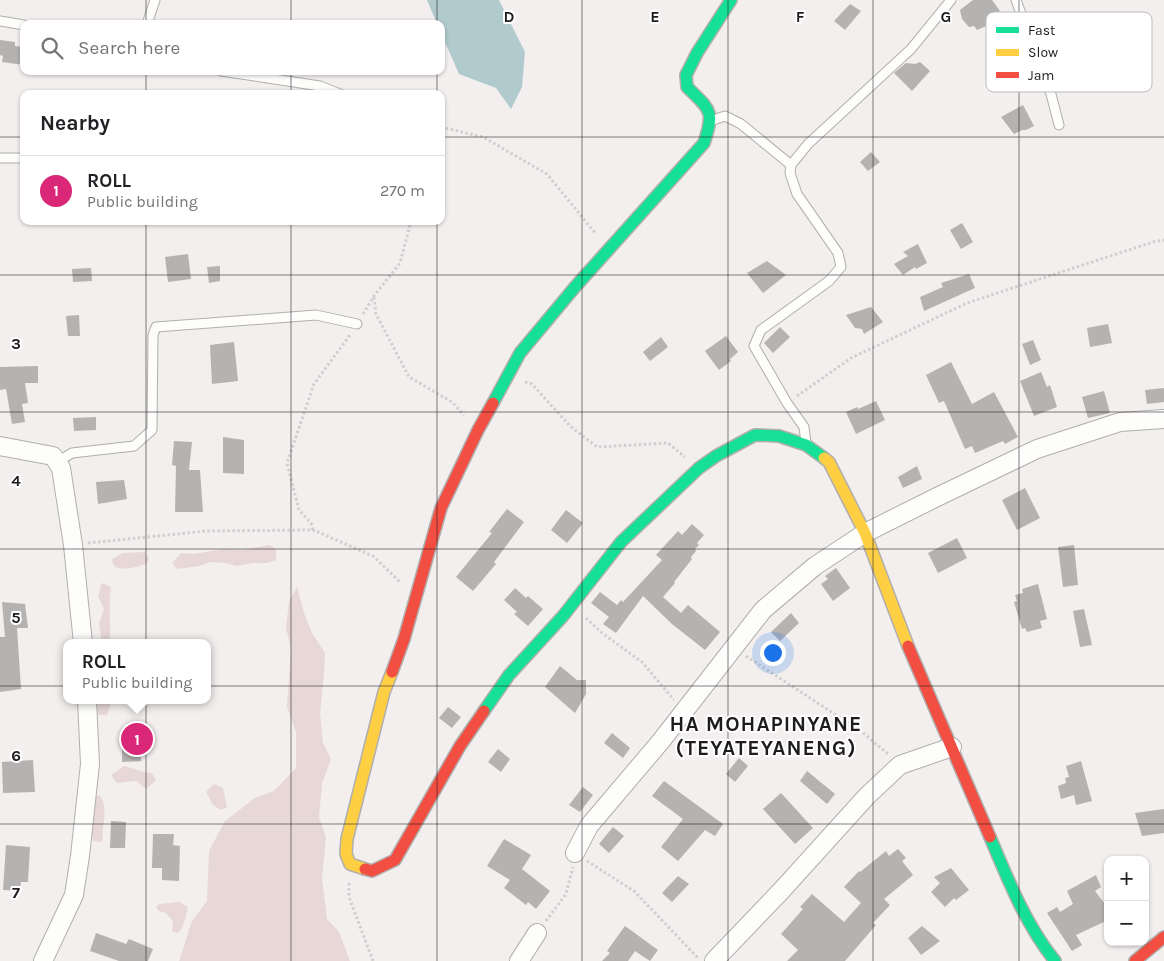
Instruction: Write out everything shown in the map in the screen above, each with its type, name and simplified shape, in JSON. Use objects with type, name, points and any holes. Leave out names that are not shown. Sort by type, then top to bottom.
[{"type":"street","points":[[731,0],[697,53],[686,75],[687,87],[708,108],[711,120],[704,143],[608,250],[520,353],[478,430],[441,508],[404,638],[384,692],[347,839],[346,854],[350,864],[372,872],[395,860],[460,746],[508,675],[563,616],[621,542],[700,468],[716,456],[755,435],[779,436],[806,445],[829,462],[865,533],[897,619],[1003,870],[1040,942],[1055,961]]},
{"type":"street","points":[[575,853],[589,826],[684,712],[763,610],[815,566],[865,533],[1037,449],[1120,422],[1164,419]]},
{"type":"street","points":[[0,446],[53,456],[61,468],[73,545],[84,639]]},
{"type":"street","points":[[42,961],[74,895],[90,764],[87,704]]},
{"type":"street","points":[[714,961],[781,891],[867,796],[900,765],[952,747]]},
{"type":"street","points":[[519,961],[537,933]]},
{"type":"street","points":[[1135,961],[1164,937]]},
{"type":"lane","points":[[148,20],[156,0]]},
{"type":"lane","points":[[806,445],[804,427],[787,403],[754,346],[761,330],[829,281],[841,267],[838,253],[797,194],[790,173],[791,165],[808,144],[911,49],[951,0]]},
{"type":"lane","points":[[1016,0],[1020,12]]},
{"type":"lane","points":[[0,20],[20,24]]},
{"type":"lane","points":[[247,75],[320,86],[330,90]]},
{"type":"lane","points":[[1050,92],[1059,125]]},
{"type":"lane","points":[[711,120],[725,116],[741,124],[791,165]]},
{"type":"lane","points":[[0,158],[20,158]]},
{"type":"lane","points":[[57,462],[72,453],[134,446],[152,430],[153,335],[156,327],[316,315],[357,324]]},
{"type":"path","points":[[445,128],[483,137],[547,174],[608,250]]},
{"type":"path","points":[[313,530],[311,523],[299,510],[287,463],[314,384],[357,324],[374,296],[400,263],[410,225]]},
{"type":"path","points":[[787,403],[851,358],[967,303],[1164,240]]},
{"type":"path","points":[[374,296],[376,314],[409,377],[452,402],[478,430]]},
{"type":"path","points":[[506,378],[532,384],[570,426],[597,446],[668,443],[700,468]]},
{"type":"path","points":[[73,545],[206,531],[313,530],[373,556],[416,596]]},
{"type":"path","points":[[563,616],[580,613],[602,633],[642,662],[684,712]]},
{"type":"path","points":[[732,648],[862,732],[900,765]]},
{"type":"path","points":[[537,933],[566,894],[572,876],[575,853],[634,891],[701,961]]},
{"type":"path","points":[[350,864],[349,897],[373,961]]},
{"type":"shaded area","points":[[270,545],[276,550],[276,560],[267,563],[237,566],[211,562],[177,569],[172,563],[181,553],[193,554],[225,549],[242,550]]},
{"type":"shaded area","points":[[145,552],[149,559],[146,564],[127,569],[115,567],[111,560],[123,553]]},
{"type":"shaded area","points":[[102,583],[111,587],[109,639],[101,639],[99,624],[104,609],[98,596]]},
{"type":"shaded area","points":[[297,587],[312,633],[325,653],[320,713],[323,743],[331,759],[322,784],[319,817],[326,837],[322,879],[327,919],[339,932],[350,961],[179,961],[192,921],[207,901],[209,851],[225,821],[255,798],[274,791],[296,768],[296,732],[287,707],[291,648],[286,628],[289,601]]},
{"type":"shaded area","points":[[97,704],[111,704],[107,715],[99,715],[95,709]]},
{"type":"shaded area","points":[[124,766],[152,773],[156,780],[146,789],[136,781],[117,783],[111,775]]},
{"type":"shaded area","points":[[214,784],[223,788],[227,807],[221,810],[213,805],[206,792]]},
{"type":"shaded area","points":[[99,795],[105,811],[103,840],[100,842],[93,841],[90,830],[95,797]]},
{"type":"shaded area","points":[[179,902],[188,907],[183,926],[178,933],[172,932],[173,921],[166,913],[159,911],[156,907],[159,904]]},
{"type":"water","points":[[427,0],[499,0],[525,52],[522,87],[511,109],[496,88],[459,74],[445,42],[445,20],[435,20]]},
{"type":"building","points":[[973,0],[992,0],[1000,11],[986,12],[986,26],[977,30],[974,26],[969,27],[962,19],[960,10]]},
{"type":"building","points":[[850,4],[861,11],[845,30],[834,21]]},
{"type":"building","points":[[0,40],[15,42],[15,46],[20,47],[20,64],[2,62],[3,56],[0,55]]},
{"type":"building","points":[[920,62],[930,71],[912,91],[894,73],[906,63],[915,64]]},
{"type":"building","points":[[1023,105],[1034,126],[1014,134],[1001,117]]},
{"type":"building","points":[[871,152],[880,162],[868,171],[860,162]]},
{"type":"building","points":[[962,223],[973,242],[961,249],[950,230]]},
{"type":"building","points":[[918,244],[927,263],[916,269],[915,267],[903,275],[894,264],[908,256],[903,252]]},
{"type":"building","points":[[188,254],[191,279],[168,282],[165,257]]},
{"type":"building","points":[[767,261],[786,275],[763,293],[747,273]]},
{"type":"building","points":[[220,266],[220,281],[209,283],[207,267]]},
{"type":"building","points":[[91,268],[92,281],[73,282],[72,269]]},
{"type":"building","points":[[969,274],[975,288],[924,311],[920,297],[943,287],[941,283]]},
{"type":"building","points":[[871,307],[883,322],[864,334],[862,329],[855,328],[846,315]]},
{"type":"building","points":[[79,315],[80,336],[68,336],[66,316]]},
{"type":"building","points":[[1108,324],[1112,343],[1090,347],[1087,328]]},
{"type":"building","points":[[780,327],[790,337],[773,353],[764,343]]},
{"type":"building","points":[[726,336],[738,352],[730,359],[731,361],[719,370],[705,351]]},
{"type":"building","points":[[661,337],[668,347],[650,361],[643,352]]},
{"type":"building","points":[[1033,340],[1041,360],[1030,365],[1022,344]]},
{"type":"building","points":[[234,342],[238,381],[212,384],[210,345]]},
{"type":"building","points":[[951,362],[972,404],[994,392],[1018,437],[1005,444],[1003,441],[975,453],[972,446],[965,449],[944,401],[939,403],[926,375]]},
{"type":"building","points":[[38,366],[38,383],[25,383],[28,403],[22,404],[25,422],[12,424],[6,389],[0,390],[0,367]]},
{"type":"building","points":[[1041,372],[1047,387],[1050,385],[1057,407],[1034,416],[1020,381]]},
{"type":"building","points":[[1164,388],[1164,402],[1147,404],[1145,390]]},
{"type":"building","points":[[1104,391],[1110,413],[1088,418],[1082,397]]},
{"type":"building","points":[[876,401],[885,420],[856,434],[846,412]]},
{"type":"building","points":[[96,417],[96,430],[74,431],[73,418]]},
{"type":"building","points":[[223,437],[244,440],[244,474],[223,473]]},
{"type":"building","points":[[174,441],[192,442],[189,470],[200,470],[203,512],[175,512],[176,466],[172,465]]},
{"type":"building","points":[[917,466],[922,479],[903,488],[898,477]]},
{"type":"building","points":[[124,480],[127,499],[98,504],[96,482]]},
{"type":"building","points":[[1025,488],[1040,518],[1017,530],[1002,500]]},
{"type":"building","points":[[507,509],[524,522],[494,562],[496,564],[473,591],[456,577],[492,533],[489,532]]},
{"type":"building","points":[[566,510],[583,523],[567,543],[551,530]]},
{"type":"building","points":[[692,524],[704,535],[697,543],[699,545],[691,557],[692,559],[663,597],[681,613],[688,605],[720,632],[705,650],[672,624],[643,596],[616,633],[603,624],[609,617],[591,603],[600,592],[617,605],[621,600],[623,602],[662,560],[656,555],[678,531],[682,535]]},
{"type":"building","points":[[957,538],[967,558],[938,573],[928,553]]},
{"type":"building","points":[[1074,545],[1078,585],[1063,587],[1058,547]]},
{"type":"building","points":[[836,568],[850,588],[833,601],[821,584],[828,579],[825,576]]},
{"type":"building","points":[[1038,584],[1047,619],[1040,621],[1042,628],[1027,632],[1025,628],[1022,629],[1014,602],[1017,601],[1015,595],[1023,593],[1022,589]]},
{"type":"building","points":[[515,588],[543,609],[528,626],[514,614],[517,612],[504,600]]},
{"type":"building","points":[[2,602],[25,604],[28,628],[17,628],[21,689],[0,692],[0,637],[5,637]]},
{"type":"building","points":[[1084,609],[1092,645],[1080,647],[1073,611]]},
{"type":"building","points":[[791,613],[799,623],[780,641],[771,632]]},
{"type":"building","points":[[560,666],[577,680],[586,680],[586,694],[575,713],[545,687]]},
{"type":"building","points":[[448,707],[461,717],[452,728],[439,718]]},
{"type":"building","points":[[612,733],[630,748],[623,758],[604,743]]},
{"type":"building","points":[[122,741],[141,741],[141,761],[122,762]]},
{"type":"building","points":[[498,749],[510,759],[501,772],[488,762]]},
{"type":"building","points":[[739,758],[748,766],[735,782],[726,774]]},
{"type":"building","points":[[33,760],[35,792],[3,793],[2,762]]},
{"type":"building","points":[[1081,761],[1092,801],[1076,805],[1074,795],[1061,799],[1058,786],[1066,783],[1065,778],[1069,777],[1066,766]]},
{"type":"building","points":[[807,771],[835,794],[827,804],[800,781]]},
{"type":"building","points":[[664,781],[723,824],[715,836],[705,830],[678,861],[661,847],[683,819],[652,796]]},
{"type":"building","points":[[583,787],[593,795],[580,812],[569,805]]},
{"type":"building","points":[[781,793],[813,828],[795,844],[763,809]]},
{"type":"building","points":[[1164,809],[1164,833],[1142,836],[1135,813]]},
{"type":"building","points":[[111,821],[126,822],[125,848],[110,848]]},
{"type":"building","points":[[613,827],[624,836],[609,853],[599,844]]},
{"type":"building","points":[[153,834],[174,834],[173,845],[180,846],[179,881],[162,880],[162,868],[152,868]]},
{"type":"building","points":[[504,839],[531,855],[522,869],[550,891],[536,909],[528,902],[526,905],[504,888],[510,880],[487,866]]},
{"type":"building","points":[[6,845],[30,847],[28,882],[21,882],[20,891],[3,890]]},
{"type":"building","points":[[898,849],[906,858],[902,861],[913,875],[884,899],[890,905],[873,923],[876,925],[845,961],[787,961],[798,950],[781,934],[803,909],[800,907],[812,894],[844,922],[861,903],[844,887],[859,871],[886,851],[889,856]]},
{"type":"building","points":[[951,868],[969,890],[956,900],[954,898],[945,907],[931,892],[940,883],[934,877]]},
{"type":"building","points":[[1096,875],[1101,887],[1095,891],[1104,903],[1104,922],[1076,935],[1082,945],[1072,951],[1047,913],[1057,907],[1060,912],[1073,904],[1067,891]]},
{"type":"building","points":[[678,876],[689,884],[672,902],[662,893]]},
{"type":"building","points":[[625,926],[658,950],[650,961],[635,951],[628,961],[602,961],[610,953],[607,951]]},
{"type":"building","points":[[922,926],[940,941],[921,955],[908,938]]},
{"type":"building","points":[[96,933],[126,944],[129,939],[153,949],[148,961],[119,961],[90,951]]},
{"type":"traffic: fast","points":[[493,403],[520,353],[575,287],[704,143],[710,117],[705,106],[687,87],[686,75],[697,53],[731,0]]},
{"type":"traffic: fast","points":[[484,711],[509,675],[563,616],[621,542],[699,468],[716,456],[755,435],[779,436],[806,445],[824,458]]},
{"type":"traffic: fast","points":[[990,837],[1026,917],[1055,961]]},
{"type":"traffic: slow","points":[[824,458],[829,462],[865,533],[908,646]]},
{"type":"traffic: slow","points":[[365,869],[350,864],[346,854],[347,839],[384,692],[392,672]]},
{"type":"traffic: jam","points":[[392,672],[404,639],[441,508],[493,403]]},
{"type":"traffic: jam","points":[[908,646],[990,837]]},
{"type":"traffic: jam","points":[[365,869],[372,871],[395,860],[460,746],[484,711]]},
{"type":"traffic: jam","points":[[1135,961],[1164,937]]},
{"type":"place","name":"ROLL","points":[[137,739]]},
{"type":"district","name":"HA MOHAPINYANE (TEYATEYANENG)","points":[[766,736]]}]
